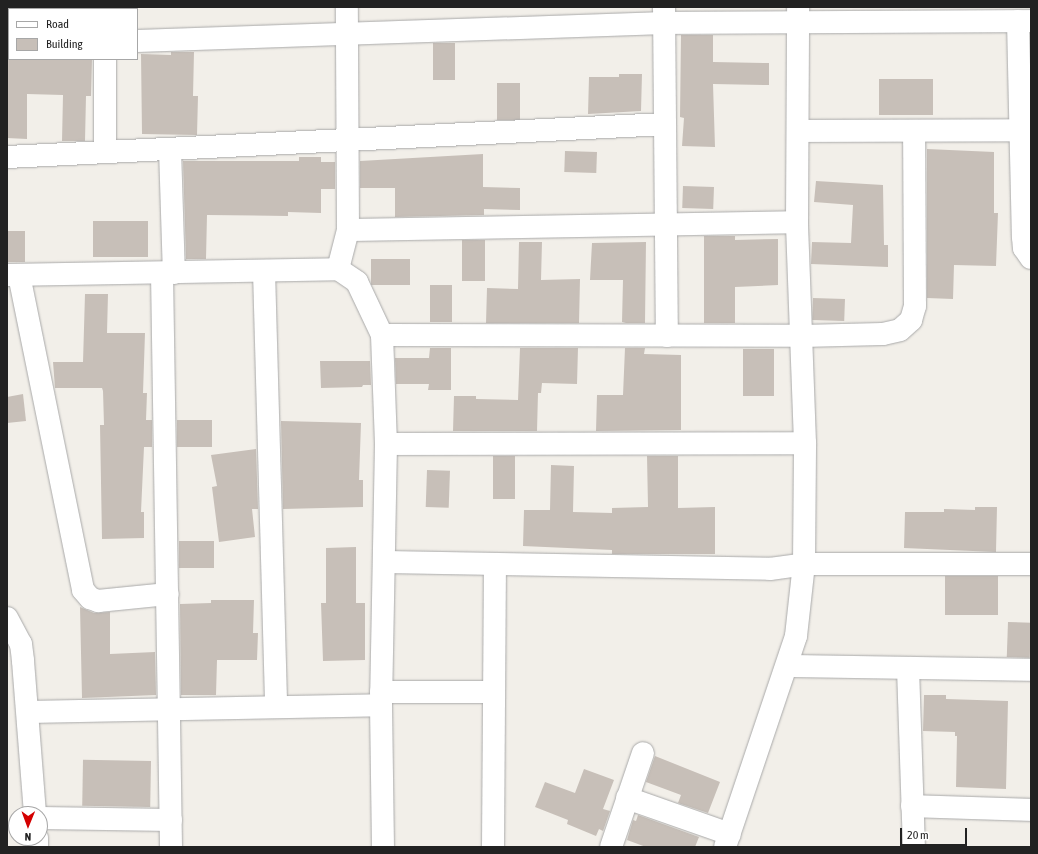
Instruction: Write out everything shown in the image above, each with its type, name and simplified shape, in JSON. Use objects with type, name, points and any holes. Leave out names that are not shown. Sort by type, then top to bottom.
[{"type":"street","points":[[338,269],[348,230],[347,7]]},
{"type":"street","points":[[628,798],[727,841],[796,636],[804,564],[802,336],[797,222],[798,14]]},
{"type":"street","points":[[664,15],[667,336]]},
{"type":"street","points":[[138,41],[346,34],[664,15],[907,15],[1024,21],[1026,130],[1023,237],[1024,248],[1031,258]]},
{"type":"street","points":[[105,60],[106,152]]},
{"type":"street","points":[[7,157],[665,124]]},
{"type":"street","points":[[798,131],[914,133],[1026,130]]},
{"type":"street","points":[[382,335],[802,336],[884,334],[900,330],[911,320],[915,306],[914,133]]},
{"type":"street","points":[[170,149],[168,273],[168,594],[171,847]]},
{"type":"street","points":[[348,230],[797,222]]},
{"type":"street","points":[[168,594],[98,601],[90,598],[83,590],[13,275],[338,269],[357,282],[382,335],[386,444],[385,562],[381,698],[383,847]]},
{"type":"street","points":[[264,271],[276,707]]},
{"type":"street","points":[[386,444],[804,442]]},
{"type":"street","points":[[385,562],[770,569],[804,564],[1031,564]]},
{"type":"street","points":[[493,847],[495,564]]},
{"type":"street","points":[[7,618],[20,644],[28,712],[34,806]]},
{"type":"street","points":[[787,666],[1031,670]]},
{"type":"street","points":[[908,668],[914,847]]},
{"type":"street","points":[[28,712],[276,707],[381,698],[494,692]]},
{"type":"street","points":[[611,847],[643,753]]},
{"type":"street","points":[[912,806],[1031,810]]},
{"type":"street","points":[[48,818],[171,820]]},
{"type":"building","points":[[681,35],[713,35],[713,62],[769,63],[769,85],[713,84],[715,147],[682,146],[684,118],[680,117]]},
{"type":"building","points":[[433,43],[455,43],[455,80],[433,80]]},
{"type":"building","points":[[171,52],[194,52],[193,96],[198,96],[197,135],[142,134],[141,54],[171,55]]},
{"type":"building","points":[[7,60],[92,60],[91,96],[86,96],[85,141],[62,141],[63,95],[27,94],[27,139],[7,138]]},
{"type":"building","points":[[619,74],[642,74],[641,111],[588,114],[589,77],[619,77]]},
{"type":"building","points":[[879,79],[933,79],[933,115],[879,115]]},
{"type":"building","points":[[497,83],[520,83],[520,120],[497,120]]},
{"type":"building","points":[[927,149],[994,152],[994,213],[998,213],[996,266],[954,265],[953,299],[927,298]]},
{"type":"building","points":[[565,151],[597,152],[596,173],[564,172]]},
{"type":"building","points":[[483,154],[483,187],[520,188],[520,210],[484,209],[484,215],[395,217],[395,188],[360,188],[360,161]]},
{"type":"building","points":[[299,157],[321,157],[321,162],[335,162],[335,189],[321,189],[321,213],[288,212],[288,216],[207,215],[206,259],[186,259],[183,161],[299,161]]},
{"type":"building","points":[[816,181],[883,185],[884,245],[888,245],[888,267],[811,264],[812,242],[851,243],[853,205],[814,202]]},
{"type":"building","points":[[683,186],[714,187],[713,209],[682,208]]},
{"type":"building","points":[[93,221],[148,221],[148,257],[93,257]]},
{"type":"building","points":[[7,231],[25,231],[25,262],[7,262]]},
{"type":"building","points":[[704,236],[735,236],[735,240],[778,239],[778,285],[735,287],[735,323],[704,323]]},
{"type":"building","points":[[462,240],[485,240],[485,281],[462,281]]},
{"type":"building","points":[[519,242],[542,242],[541,280],[580,279],[579,323],[486,323],[487,288],[518,289]]},
{"type":"building","points":[[646,242],[645,323],[622,322],[623,280],[590,280],[592,243]]},
{"type":"building","points":[[371,259],[410,259],[410,285],[371,285]]},
{"type":"building","points":[[430,285],[452,285],[452,322],[430,322]]},
{"type":"building","points":[[85,294],[108,294],[107,333],[145,333],[143,393],[147,393],[146,420],[152,420],[152,447],[144,447],[141,512],[144,512],[144,538],[102,539],[100,425],[104,425],[102,388],[55,388],[53,362],[83,362]]},
{"type":"building","points":[[813,298],[845,299],[844,321],[812,320]]},
{"type":"building","points":[[430,348],[451,348],[451,390],[428,390],[429,384],[396,384],[395,358],[429,358]]},
{"type":"building","points":[[520,348],[578,348],[577,384],[542,383],[541,393],[538,393],[537,431],[453,431],[454,396],[476,396],[476,399],[518,400]]},
{"type":"building","points":[[625,348],[645,348],[644,354],[681,355],[681,430],[596,431],[597,395],[623,395]]},
{"type":"building","points":[[743,349],[774,349],[774,396],[743,396]]},
{"type":"building","points":[[320,361],[370,361],[371,385],[363,385],[362,387],[321,388]]},
{"type":"building","points":[[23,394],[26,421],[7,423],[7,397]]},
{"type":"building","points":[[177,420],[212,420],[212,447],[177,447]]},
{"type":"building","points":[[281,421],[361,423],[359,480],[363,480],[363,507],[283,509]]},
{"type":"building","points":[[256,449],[258,509],[252,509],[255,537],[219,542],[212,487],[217,486],[211,455]]},
{"type":"building","points":[[493,456],[515,456],[515,499],[493,499]]},
{"type":"building","points":[[647,456],[678,456],[678,508],[715,507],[715,554],[612,554],[612,550],[523,546],[524,510],[550,510],[551,465],[574,466],[573,512],[612,513],[612,508],[648,507]]},
{"type":"building","points":[[427,470],[450,471],[449,508],[426,507]]},
{"type":"building","points":[[975,507],[997,507],[996,552],[904,548],[905,512],[944,512],[944,509],[975,510]]},
{"type":"building","points":[[179,541],[214,541],[214,568],[179,568]]},
{"type":"building","points":[[356,547],[356,603],[365,603],[365,660],[323,661],[321,603],[326,603],[326,548]]},
{"type":"building","points":[[945,576],[998,576],[998,615],[945,615]]},
{"type":"building","points":[[211,600],[254,600],[253,633],[258,633],[257,660],[217,660],[216,695],[181,695],[180,604],[211,603]]},
{"type":"building","points":[[80,607],[94,613],[110,612],[110,654],[155,652],[156,695],[82,698]]},
{"type":"building","points":[[1008,622],[1031,623],[1030,658],[1007,657]]},
{"type":"building","points":[[924,695],[946,695],[946,699],[1008,701],[1006,789],[956,787],[957,736],[955,736],[955,732],[923,731]]},
{"type":"building","points":[[655,756],[720,782],[708,813],[678,803],[681,795],[646,782]]},
{"type":"building","points":[[83,760],[151,761],[150,807],[82,806]]},
{"type":"building","points":[[584,769],[614,780],[603,809],[610,811],[603,831],[599,829],[596,836],[567,824],[568,820],[535,807],[545,782],[575,793]]},
{"type":"building","points":[[638,815],[699,837],[695,847],[646,847],[627,840],[633,820],[636,821]]}]
